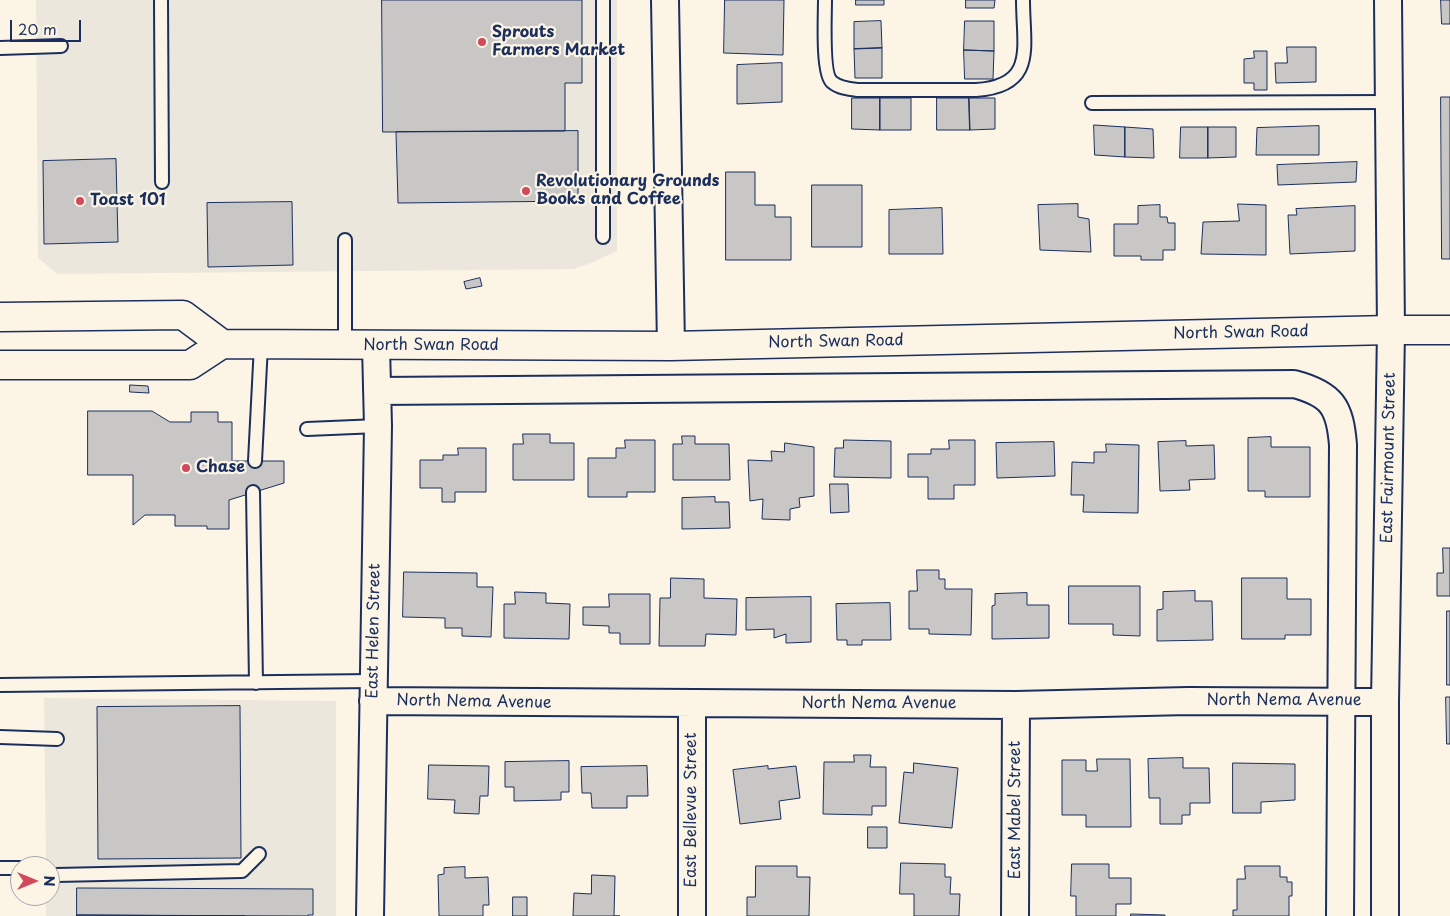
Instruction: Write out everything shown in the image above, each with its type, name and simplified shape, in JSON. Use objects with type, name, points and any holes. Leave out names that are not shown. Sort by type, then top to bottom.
[{"type":"main road","points":[[0,317],[183,315],[222,344],[190,365],[0,365]]},
{"type":"main road","name":"North Swan Road","points":[[222,344],[671,346],[1450,330]]},
{"type":"street","points":[[665,0],[671,346]]},
{"type":"street","name":"East Fairmount Street","points":[[1385,916],[1385,702],[1391,330],[1388,0]]},
{"type":"street","name":"East Helen Street","points":[[370,916],[378,426],[376,346]]},
{"type":"street","points":[[377,391],[1294,384],[1316,391],[1335,406],[1341,423],[1343,445],[1340,916]]},
{"type":"street","name":"North Nema Avenue","points":[[373,691],[692,704],[1016,704],[1188,701],[1385,702]]},
{"type":"street","name":"East Bellevue Street","points":[[692,704],[692,916]]},
{"type":"street","name":"East Mabel Street","points":[[1015,916],[1016,704]]},
{"type":"lane","points":[[160,0],[162,182]]},
{"type":"lane","points":[[603,0],[603,237]]},
{"type":"lane","points":[[825,0],[826,64],[827,75],[830,81],[847,89],[858,90],[976,90],[999,87],[1019,73],[1023,55],[1023,0]]},
{"type":"lane","points":[[0,48],[61,46]]},
{"type":"lane","points":[[1092,103],[1389,102]]},
{"type":"lane","points":[[345,240],[345,346]]},
{"type":"lane","points":[[254,461],[261,344]]},
{"type":"lane","points":[[307,429],[378,426]]},
{"type":"lane","points":[[253,492],[256,683]]},
{"type":"lane","points":[[0,685],[256,683],[373,691]]},
{"type":"lane","points":[[0,737],[57,738]]},
{"type":"lane","points":[[60,870],[242,871],[259,854]]},
{"type":"shaded area","points":[[36,0],[617,0],[617,251],[573,269],[58,274],[38,258]]},
{"type":"shaded area","points":[[44,698],[336,701],[336,916],[46,916],[46,906],[60,906],[60,856],[46,856]]},
{"type":"building","name":"Sprouts Farmers Market","points":[[382,0],[582,0],[582,83],[565,83],[565,131],[383,132]]},
{"type":"building","points":[[725,0],[784,0],[783,55],[724,53]]},
{"type":"building","points":[[856,0],[884,0],[884,5],[856,5]]},
{"type":"building","points":[[966,0],[995,0],[994,8],[966,8]]},
{"type":"building","points":[[1441,0],[1450,0],[1450,24],[1442,24]]},
{"type":"building","points":[[881,21],[882,48],[854,49],[854,22]]},
{"type":"building","points":[[965,21],[994,21],[994,51],[964,50]]},
{"type":"building","points":[[1287,47],[1316,47],[1316,82],[1276,83],[1275,63],[1287,63]]},
{"type":"building","points":[[882,48],[882,78],[855,78],[854,49]]},
{"type":"building","points":[[964,50],[994,51],[993,79],[965,79]]},
{"type":"building","points":[[1254,51],[1267,51],[1267,90],[1254,90],[1254,83],[1244,83],[1244,59],[1254,58]]},
{"type":"building","points":[[782,63],[782,102],[737,104],[737,65]]},
{"type":"building","points":[[1441,97],[1450,97],[1450,259],[1442,259]]},
{"type":"building","points":[[852,98],[880,98],[880,130],[852,129]]},
{"type":"building","points":[[880,98],[911,98],[911,130],[880,130]]},
{"type":"building","points":[[937,98],[969,98],[970,130],[937,130]]},
{"type":"building","points":[[969,98],[995,98],[995,129],[970,130]]},
{"type":"building","points":[[1094,125],[1125,127],[1125,157],[1095,155]]},
{"type":"building","points":[[1319,126],[1319,155],[1256,155],[1257,128]]},
{"type":"building","points":[[1125,127],[1153,129],[1154,158],[1125,157]]},
{"type":"building","points":[[1181,127],[1208,127],[1208,158],[1180,158]]},
{"type":"building","points":[[1208,127],[1236,127],[1236,157],[1208,158]]},
{"type":"building","points":[[578,131],[578,201],[398,203],[396,132]]},
{"type":"building","name":"Toast 101","points":[[116,159],[118,242],[44,244],[43,161]]},
{"type":"building","points":[[1357,162],[1356,182],[1278,185],[1277,165]]},
{"type":"building","points":[[726,172],[755,172],[755,205],[775,205],[775,217],[791,217],[791,260],[726,260]]},
{"type":"building","points":[[812,185],[862,185],[862,247],[812,247]]},
{"type":"building","points":[[292,202],[293,265],[208,267],[207,203]]},
{"type":"building","points":[[1078,204],[1078,217],[1089,219],[1091,252],[1040,250],[1038,205]]},
{"type":"building","points":[[1238,204],[1266,205],[1266,255],[1201,254],[1203,222],[1239,221]]},
{"type":"building","points":[[1160,205],[1160,217],[1167,217],[1168,223],[1175,223],[1175,250],[1163,250],[1163,260],[1141,260],[1141,256],[1114,256],[1114,224],[1138,224],[1138,206]]},
{"type":"building","points":[[1355,206],[1355,251],[1290,254],[1288,215],[1297,215],[1296,209]]},
{"type":"building","points":[[942,208],[943,254],[889,254],[889,210]]},
{"type":"building","points":[[480,278],[482,286],[466,289],[464,282]]},
{"type":"building","points":[[130,385],[148,386],[149,393],[130,392]]},
{"type":"building","name":"Chase","points":[[88,411],[152,411],[170,422],[191,422],[191,412],[218,412],[218,422],[232,422],[232,461],[284,461],[284,483],[229,500],[229,529],[207,529],[207,526],[175,526],[175,515],[145,515],[133,525],[133,475],[88,475]]},
{"type":"building","points":[[523,434],[550,434],[550,443],[574,443],[574,480],[513,480],[513,444],[523,444]]},
{"type":"building","points":[[682,436],[695,436],[695,444],[729,444],[730,480],[673,480],[673,444],[682,444]]},
{"type":"building","points":[[1271,437],[1271,447],[1310,447],[1310,497],[1265,497],[1265,491],[1248,491],[1248,438]]},
{"type":"building","points":[[625,440],[655,440],[655,492],[627,492],[627,497],[588,497],[588,458],[616,458],[616,448],[625,448]]},
{"type":"building","points":[[844,440],[891,441],[891,478],[834,477],[835,448],[843,448]]},
{"type":"building","points":[[949,440],[975,440],[975,485],[954,485],[954,499],[928,499],[928,477],[908,477],[908,454],[931,454],[931,449],[949,449]]},
{"type":"building","points":[[1186,441],[1186,446],[1214,445],[1215,479],[1189,480],[1190,490],[1160,491],[1158,442]]},
{"type":"building","points":[[1054,442],[1055,476],[997,478],[996,443]]},
{"type":"building","points":[[785,443],[814,447],[814,496],[799,498],[800,507],[790,509],[790,520],[762,519],[763,499],[750,501],[748,460],[772,461],[771,451],[784,452]]},
{"type":"building","points":[[1106,444],[1139,445],[1138,513],[1083,512],[1084,495],[1071,495],[1072,462],[1094,463],[1094,452],[1106,452]]},
{"type":"building","points":[[458,448],[486,448],[486,492],[455,492],[455,502],[442,502],[442,488],[420,488],[420,460],[443,460],[443,455],[458,455]]},
{"type":"building","points":[[830,484],[848,484],[849,512],[831,513]]},
{"type":"building","points":[[715,497],[715,502],[729,502],[730,528],[682,529],[682,498]]},
{"type":"building","points":[[1443,548],[1450,548],[1450,596],[1437,596],[1437,573],[1443,573]]},
{"type":"building","points":[[917,570],[939,570],[939,579],[945,579],[945,589],[972,589],[971,635],[929,634],[929,629],[909,629],[909,591],[917,591]]},
{"type":"building","points":[[404,572],[477,573],[477,587],[493,587],[491,637],[462,636],[462,628],[445,628],[445,618],[403,617]]},
{"type":"building","points":[[671,578],[704,579],[704,598],[737,599],[736,635],[706,634],[705,646],[659,646],[660,598],[670,598]]},
{"type":"building","points":[[1242,578],[1287,578],[1287,599],[1311,599],[1311,635],[1285,635],[1285,639],[1242,639]]},
{"type":"building","points":[[1069,586],[1140,586],[1140,636],[1113,635],[1113,624],[1069,624]]},
{"type":"building","points":[[1195,591],[1195,601],[1212,601],[1213,640],[1157,641],[1157,610],[1163,609],[1163,592]]},
{"type":"building","points":[[515,592],[546,593],[546,603],[570,604],[569,639],[504,638],[504,604],[515,604]]},
{"type":"building","points":[[1027,593],[1027,605],[1049,605],[1049,638],[992,639],[992,606],[995,605],[995,594]]},
{"type":"building","points":[[609,594],[650,594],[650,644],[620,644],[620,633],[609,633],[609,626],[583,625],[583,607],[609,607]]},
{"type":"building","points":[[811,597],[811,642],[786,643],[786,634],[774,638],[774,629],[746,630],[746,598]]},
{"type":"building","points":[[890,603],[891,640],[862,640],[862,645],[847,645],[847,640],[837,640],[836,604]]},
{"type":"building","points":[[1447,611],[1450,611],[1450,685],[1447,685]]},
{"type":"building","points":[[1446,697],[1450,697],[1450,744],[1447,744]]},
{"type":"building","points":[[240,706],[241,858],[98,859],[97,707]]},
{"type":"building","points":[[854,755],[871,755],[870,767],[886,767],[886,806],[872,806],[872,815],[823,814],[824,762],[854,762]]},
{"type":"building","points":[[1183,758],[1183,768],[1209,768],[1210,803],[1190,803],[1190,815],[1182,815],[1182,824],[1160,824],[1160,798],[1149,798],[1148,759]]},
{"type":"building","points":[[1097,759],[1130,759],[1131,827],[1086,827],[1086,815],[1062,815],[1062,760],[1086,760],[1086,771],[1097,771]]},
{"type":"building","points":[[569,761],[569,792],[561,792],[561,800],[514,801],[514,787],[505,787],[505,762]]},
{"type":"building","points":[[914,763],[958,768],[952,828],[899,823],[904,772],[913,773]]},
{"type":"building","points":[[1233,763],[1295,764],[1295,800],[1261,802],[1261,813],[1233,813]]},
{"type":"building","points":[[429,765],[489,766],[488,796],[480,796],[479,814],[454,813],[455,800],[428,799]]},
{"type":"building","points":[[647,766],[648,796],[627,796],[627,808],[592,808],[591,793],[582,793],[581,767]]},
{"type":"building","points":[[768,766],[768,769],[796,766],[800,798],[779,801],[781,819],[740,824],[733,770]]},
{"type":"building","points":[[868,827],[887,827],[887,848],[868,848]]},
{"type":"building","points":[[901,863],[945,864],[945,877],[951,877],[950,894],[960,894],[959,916],[914,916],[914,894],[900,894]]},
{"type":"building","points":[[1072,864],[1109,864],[1109,878],[1131,878],[1131,904],[1116,904],[1116,916],[1076,916],[1076,896],[1071,896]]},
{"type":"building","points":[[756,866],[797,866],[797,877],[810,877],[809,916],[747,916],[747,897],[755,897]]},
{"type":"building","points":[[1245,866],[1280,866],[1280,877],[1287,877],[1287,882],[1292,882],[1292,896],[1289,896],[1289,916],[1233,916],[1233,910],[1237,910],[1237,879],[1245,879]]},
{"type":"building","points":[[465,867],[465,878],[488,877],[489,905],[483,905],[483,916],[439,916],[438,875],[444,874],[444,868]]},
{"type":"building","points":[[592,875],[615,876],[614,916],[573,916],[574,893],[591,894]]},
{"type":"building","points":[[77,888],[313,889],[313,915],[77,915]]},
{"type":"building","points":[[513,897],[527,897],[527,916],[513,916]]},
{"type":"building","points":[[1131,914],[1165,915],[1165,916],[1131,916]]},
{"type":"building","points":[[77,915],[245,916],[77,916]]},
{"type":"place","name":"Sprouts Farmers Market","points":[[482,42]]},
{"type":"place","name":"Revolutionary Grounds Books and Coffee","points":[[526,191]]},
{"type":"place","name":"Toast 101","points":[[80,201]]},
{"type":"place","name":"Chase","points":[[186,468]]}]
